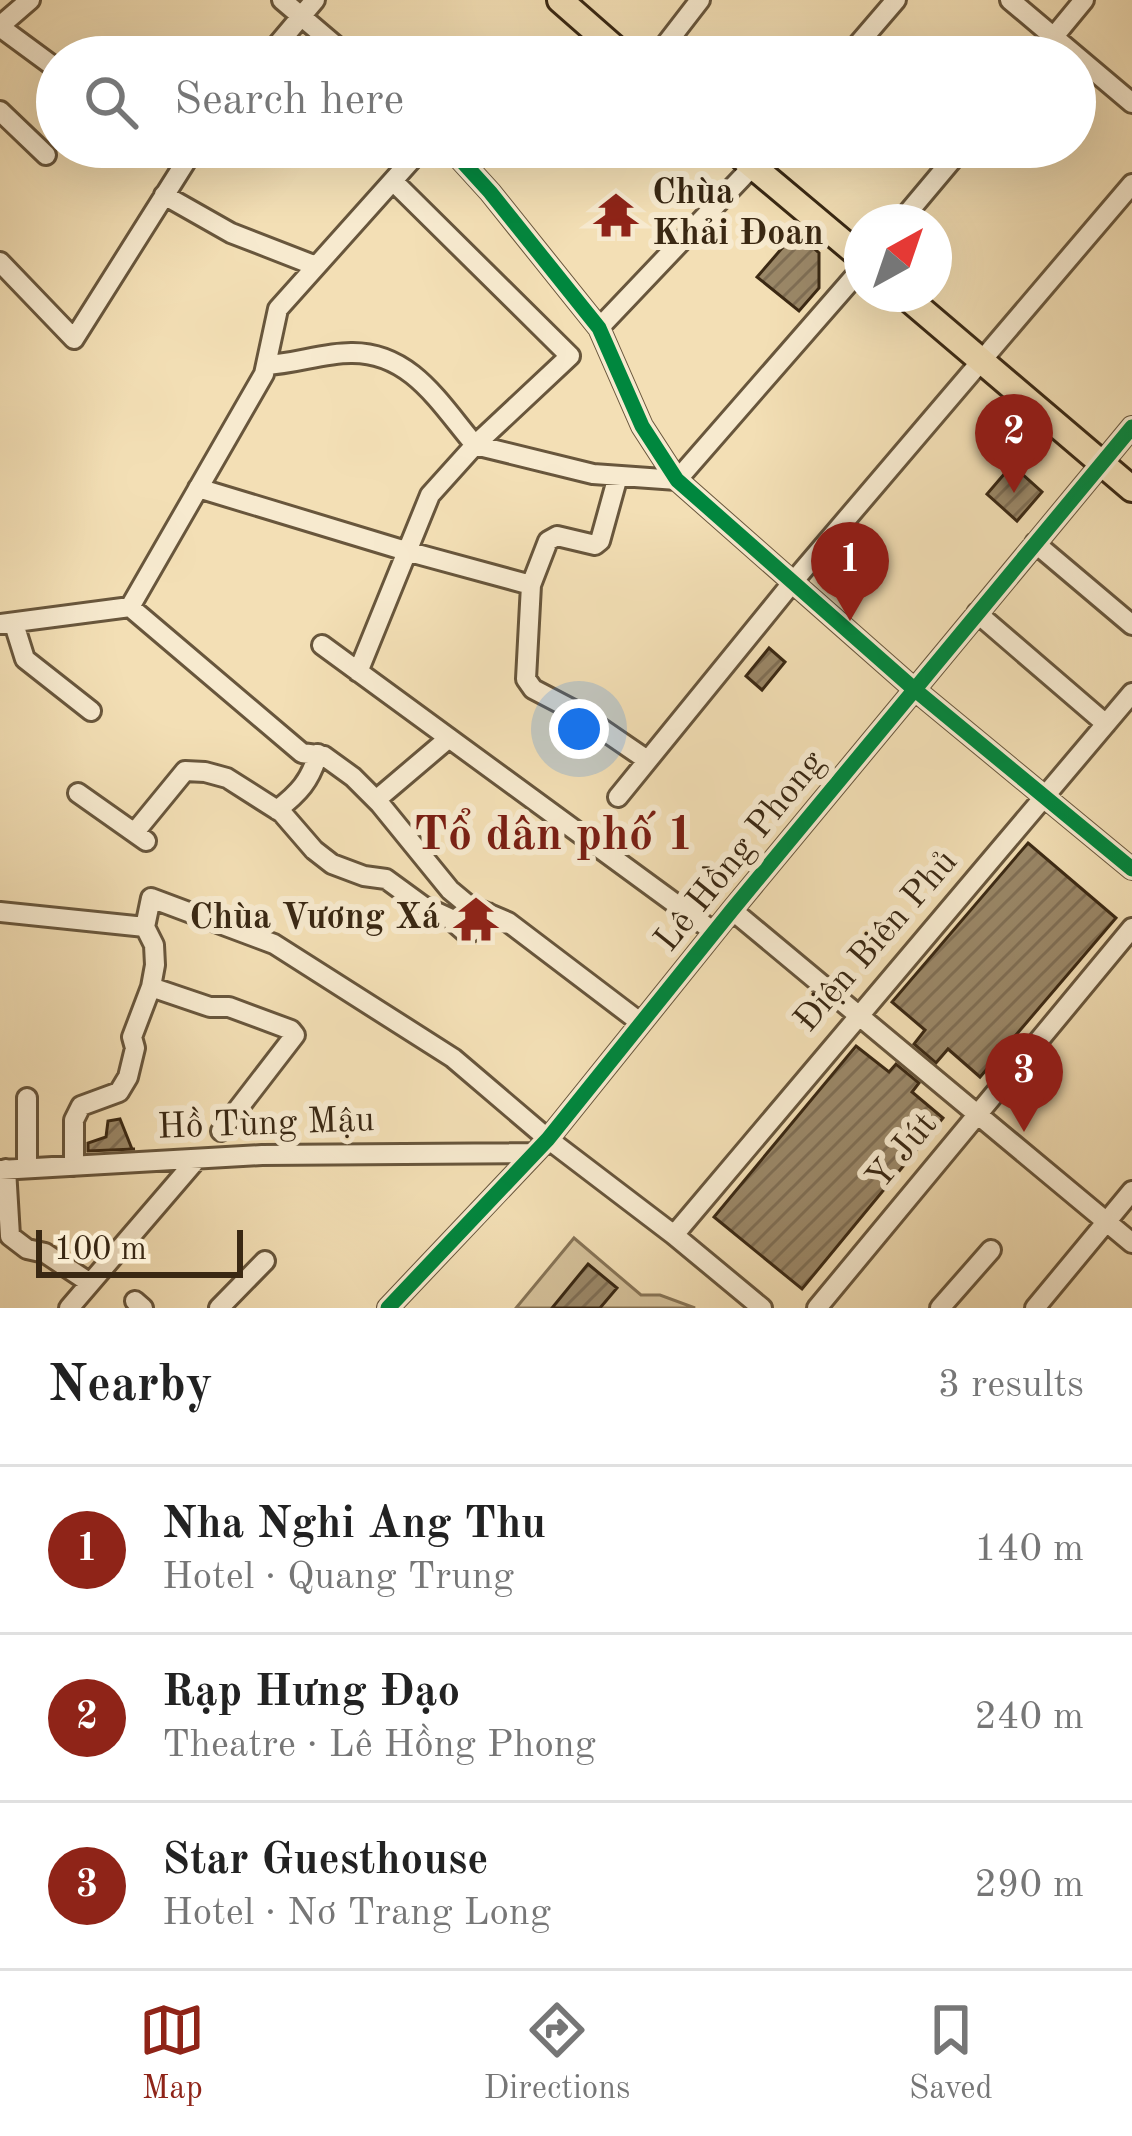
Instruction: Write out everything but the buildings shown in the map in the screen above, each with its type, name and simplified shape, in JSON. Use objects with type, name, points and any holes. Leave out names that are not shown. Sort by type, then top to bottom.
[{"type":"main road","points":[[560,0],[601,36]]},
{"type":"main road","points":[[755,168],[844,243]]},
{"type":"main road","points":[[924,312],[1132,489]]},
{"type":"street","points":[[30,0],[0,27],[36,54]]},
{"type":"street","points":[[282,0],[325,36]]},
{"type":"street","points":[[285,36],[315,0]]},
{"type":"street","points":[[672,36],[700,0]]},
{"type":"street","points":[[866,36],[896,0]]},
{"type":"street","points":[[1010,0],[1053,36]]},
{"type":"street","points":[[1055,36],[1084,0]]},
{"type":"street","points":[[1096,73],[1132,103]]},
{"type":"street","points":[[0,111],[36,145]]},
{"type":"street","points":[[0,262],[74,339],[182,168]]},
{"type":"street","points":[[130,607],[264,374],[278,309],[404,168]]},
{"type":"street","points":[[469,168],[599,328],[643,426],[677,480],[914,689],[1132,869]]},
{"type":"street","points":[[599,328],[753,168]]},
{"type":"street","points":[[915,204],[945,168]]},
{"type":"street","points":[[358,672],[430,495],[475,445],[570,356],[393,181]]},
{"type":"street","points":[[618,797],[792,583],[1132,184]]},
{"type":"street","points":[[164,195],[231,232],[316,266]]},
{"type":"street","points":[[677,480],[844,289]]},
{"type":"street","points":[[266,365],[350,353],[380,357],[410,369],[475,445],[593,474],[677,480]]},
{"type":"street","name":"Lê Hồng Phong","points":[[388,1308],[541,1146],[1132,427]]},
{"type":"street","points":[[618,476],[600,541],[595,545],[553,536],[548,541],[531,585],[526,679],[528,685],[647,760]]},
{"type":"street","points":[[198,488],[531,585]]},
{"type":"street","points":[[1035,543],[1132,625]]},
{"type":"street","points":[[92,711],[25,659],[7,624],[130,607],[302,753],[318,754],[353,777],[450,890],[508,922],[641,1023]]},
{"type":"street","points":[[977,614],[1106,724]]},
{"type":"street","points":[[322,645],[714,932]]},
{"type":"street","name":"Điện Biên Phủ","points":[[674,1235],[1132,693]]},
{"type":"street","points":[[376,800],[449,738]]},
{"type":"street","points":[[278,810],[311,778],[318,754]]},
{"type":"street","points":[[78,793],[141,836],[185,771],[227,778],[278,810],[332,864],[364,877],[386,879],[465,932],[471,932],[488,913]]},
{"type":"street","points":[[74,1166],[74,1120],[81,1106],[119,1092],[128,1077],[132,1037],[155,965],[154,945],[145,927],[151,898],[274,944],[453,1058],[541,1146],[674,1235],[762,1308]]},
{"type":"street","points":[[732,910],[1132,1243]]},
{"type":"street","points":[[0,912],[145,927]]},
{"type":"street","name":"Y Jút","points":[[817,1308],[1132,928]]},
{"type":"street","points":[[151,987],[210,1007],[229,1007],[291,1030],[295,1036],[220,1131]]},
{"type":"street","points":[[26,1168],[27,1098]]},
{"type":"street","name":"Hồ Tùng Mậu","points":[[3,1170],[541,1146]]},
{"type":"street","points":[[69,1308],[197,1159]]},
{"type":"street","points":[[3,1170],[10,1236],[91,1283]]},
{"type":"street","points":[[1035,1308],[1132,1192]]},
{"type":"street","points":[[940,1308],[991,1250]]},
{"type":"street","points":[[219,1308],[266,1261]]},
{"type":"shaded area","points":[[574,1238],[641,1295],[660,1295],[695,1308],[516,1308]]},
{"type":"cycle path","points":[[468,168],[599,328],[642,426],[677,480],[914,689],[1132,869]]},
{"type":"cycle path","points":[[388,1308],[548,1139],[1132,427]]},
{"type":"place","name":"Chùa Khải Đoan","points":[[616,215]]},
{"type":"place","name":"Rạp Hưng Đạo","points":[[1014,493]]},
{"type":"place","name":"Nha Nghi Ang Thu","points":[[850,621]]},
{"type":"place","name":"Chùa Vương Xá","points":[[476,919]]},
{"type":"place","name":"Star Guesthouse","points":[[1024,1132]]},
{"type":"district","name":"Tổ dân phố 1","points":[[554,836]]}]
